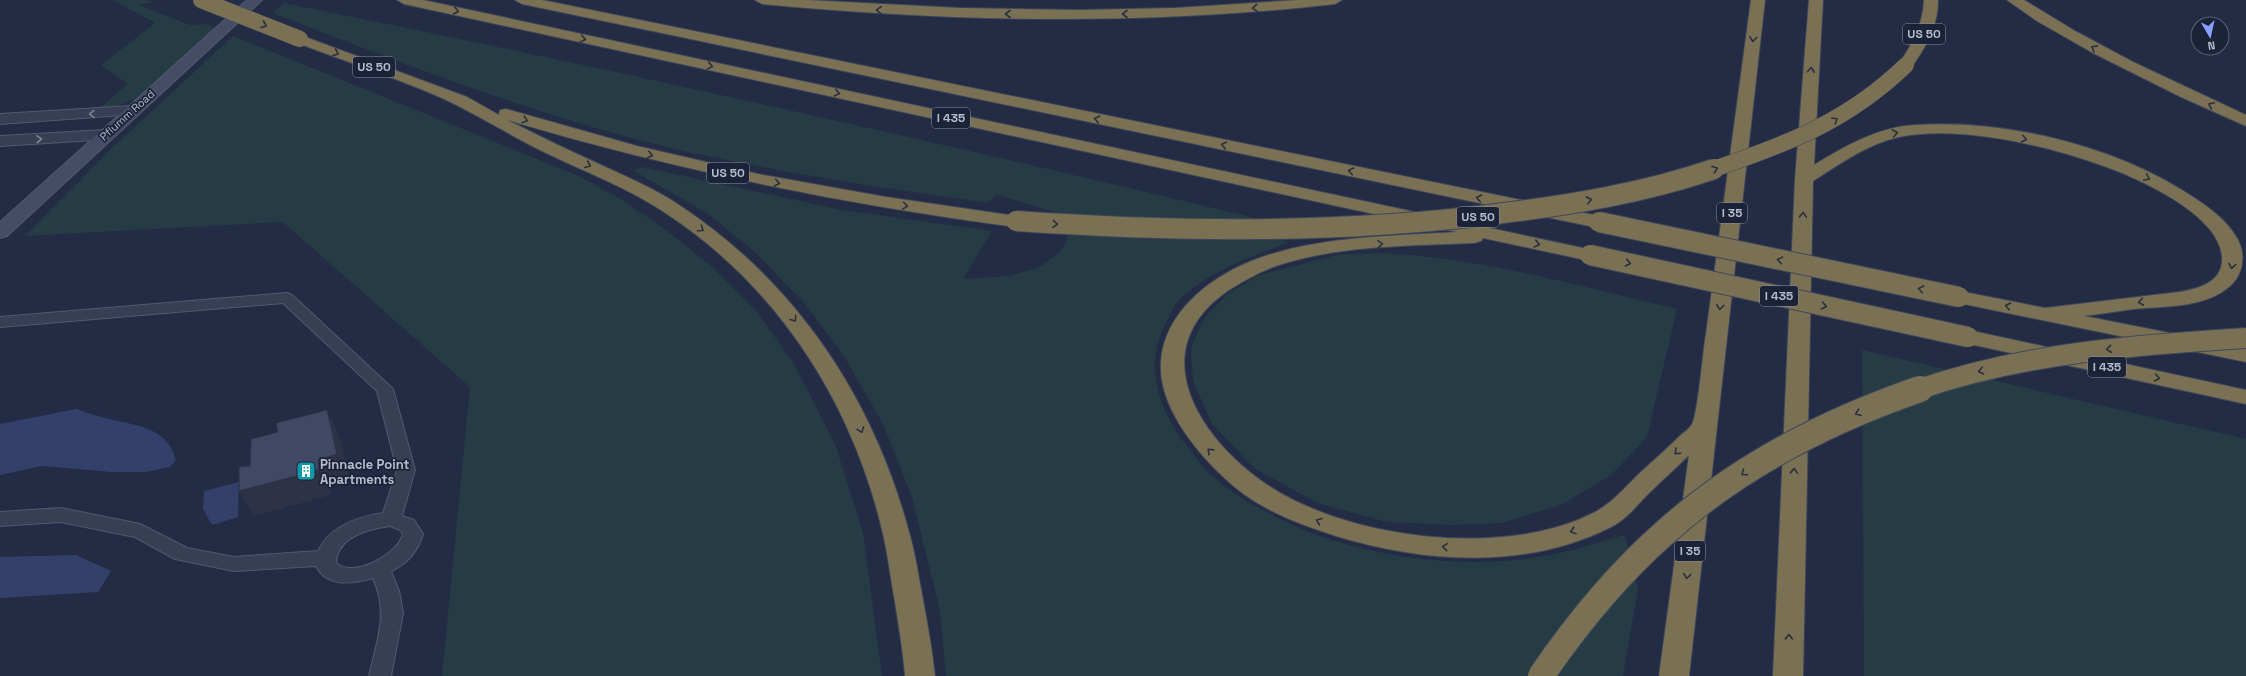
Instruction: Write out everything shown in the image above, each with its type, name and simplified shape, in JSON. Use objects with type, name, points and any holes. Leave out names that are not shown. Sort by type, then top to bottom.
[{"type":"highway","name":"US 50","points":[[201,0],[448,95],[578,136],[738,176],[852,198],[1016,221],[1156,231],[1321,230],[1404,225],[1564,205],[1662,185],[1773,149],[1826,126],[1862,104],[1887,84],[1906,65],[1920,45],[1932,11],[1931,0]]},
{"type":"highway","name":"I 435","points":[[404,0],[2246,397]]},
{"type":"highway","name":"I 435","points":[[522,0],[2246,355]]},
{"type":"highway","points":[[762,0],[925,12],[1047,14],[1177,13],[1273,7],[1335,0]]},
{"type":"highway","name":"I 35","points":[[1674,676],[1758,0]]},
{"type":"highway","points":[[1788,676],[1804,179],[1816,0]]},
{"type":"highway","points":[[2014,0],[2078,39],[2113,58],[2246,122]]},
{"type":"highway","points":[[448,95],[553,150],[636,187],[674,210],[707,233],[736,258],[786,307],[833,374],[858,422],[875,468],[893,519],[911,611],[920,676]]},
{"type":"highway","points":[[1804,179],[1858,145],[1875,138],[1895,133],[1913,130],[1952,130],[2009,136],[2074,151],[2144,177],[2192,204],[2218,226],[2228,240],[2232,252],[2233,262],[2230,273],[2224,282],[2211,290],[2179,298],[2046,314]]},
{"type":"highway","points":[[1499,236],[1341,246],[1313,250],[1268,262],[1244,271],[1222,283],[1202,299],[1186,318],[1175,339],[1172,359],[1173,379],[1179,401],[1189,422],[1204,446],[1226,467],[1257,490],[1290,509],[1327,524],[1368,536],[1449,548],[1522,544],[1583,528],[1609,516],[1706,426]]},
{"type":"highway","points":[[1541,676],[1559,649],[1615,581],[1661,535],[1713,494],[1767,457],[1838,420],[1905,394],[1966,375],[2020,363],[2101,350],[2246,338]]},
{"type":"main road","name":"Pflumm Road","points":[[0,232],[130,111],[255,0]]},
{"type":"street","points":[[0,118],[130,111]]},
{"type":"street","points":[[0,141],[105,135]]},
{"type":"lane","points":[[0,322],[287,298],[384,390],[406,470],[391,519]]},
{"type":"lane","points":[[0,519],[61,515],[140,531],[182,554],[234,564],[324,558]]},
{"type":"lane","points":[[391,519],[403,521],[410,526],[413,534],[409,546],[401,556],[380,570],[349,576],[336,575],[326,566],[324,558],[329,548],[336,540],[348,531],[363,524],[391,519]]},
{"type":"lane","points":[[380,570],[389,591],[393,613],[380,676]]},
{"type":"shaded area","points":[[113,0],[148,0],[153,2],[139,5],[190,25],[205,24],[215,28],[136,98],[117,106],[99,109],[128,84],[101,65],[155,23]]},
{"type":"shaded area","points":[[284,3],[648,79],[1010,160],[1251,217],[1288,243],[1230,266],[1216,273],[1189,291],[1178,301],[1172,311],[1159,339],[1155,357],[1155,375],[1158,392],[1165,409],[1173,426],[1203,467],[1212,476],[1237,495],[1281,520],[1326,538],[1382,553],[1410,558],[1468,562],[1526,559],[1564,552],[1625,535],[1638,589],[1623,676],[946,676],[940,610],[912,497],[883,424],[844,356],[804,303],[754,251],[708,214],[634,171],[642,167],[842,210],[992,231],[963,279],[1009,276],[1038,268],[1058,254],[1067,241],[1067,216],[997,195],[987,203],[871,186],[717,158],[627,137],[473,89],[273,13]]},
{"type":"shaded area","points":[[233,36],[579,176],[619,198],[662,227],[710,265],[757,312],[794,364],[835,444],[863,532],[882,676],[442,676],[470,387],[283,222],[25,236],[112,148]]},
{"type":"shaded area","points":[[1379,253],[1454,260],[1492,266],[1677,309],[1647,437],[1611,475],[1561,505],[1501,523],[1452,525],[1387,522],[1317,503],[1254,468],[1212,424],[1193,381],[1191,347],[1205,317],[1229,293],[1259,275],[1337,255]]},
{"type":"shaded area","points":[[1862,350],[2246,439],[2246,676],[1864,676]]},
{"type":"water","points":[[76,409],[101,417],[141,426],[158,434],[172,449],[176,460],[170,467],[145,472],[111,472],[42,466],[0,475],[0,424]]},
{"type":"water","points":[[239,482],[238,517],[212,525],[203,509],[204,491]]},
{"type":"water","points":[[76,555],[111,571],[98,592],[0,598],[0,557]]},
{"type":"building","points":[[327,410],[337,454],[318,460],[319,470],[239,491],[239,467],[250,466],[251,439],[278,432],[276,423]]},
{"type":"place","name":"Pinnacle Point Apartments","points":[[306,471]]}]
